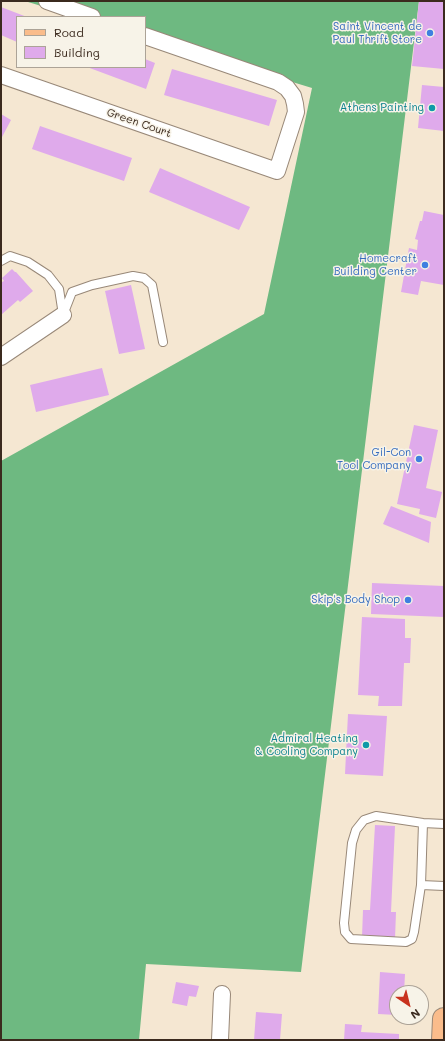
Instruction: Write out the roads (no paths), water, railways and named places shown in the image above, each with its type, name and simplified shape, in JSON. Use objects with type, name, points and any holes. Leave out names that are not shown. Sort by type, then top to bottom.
[{"type":"main road","points":[[443,1040],[444,1019]]},
{"type":"street","points":[[47,1],[89,16]]},
{"type":"street","name":"Green Court","points":[[1,75],[277,171],[296,112],[293,96],[287,88],[278,82],[146,36]]},
{"type":"street","points":[[1,357],[63,315]]},
{"type":"street","points":[[220,1040],[222,994]]},
{"type":"lane","points":[[1,261],[10,256],[28,262],[48,275],[59,289],[63,315]]},
{"type":"lane","points":[[63,315],[72,292],[92,285],[133,276],[144,278],[152,285],[163,342]]},
{"type":"lane","points":[[423,823],[421,885],[412,939],[406,942],[351,939],[345,932],[344,923],[352,843],[356,830],[364,820],[376,816],[423,823],[444,824]]},
{"type":"lane","points":[[421,885],[444,886]]},
{"type":"place","name":"Saint Vincent de Paul Thrift Store","points":[[430,33]]},
{"type":"place","name":"Athens Painting","points":[[432,108]]},
{"type":"place","name":"Homecraft Building Center","points":[[425,265]]},
{"type":"place","name":"Gil-Con Tool Company","points":[[419,459]]},
{"type":"place","name":"Skip's Body Shop","points":[[408,600]]},
{"type":"place","name":"Admiral Heating & Cooling Company","points":[[366,745]]}]
